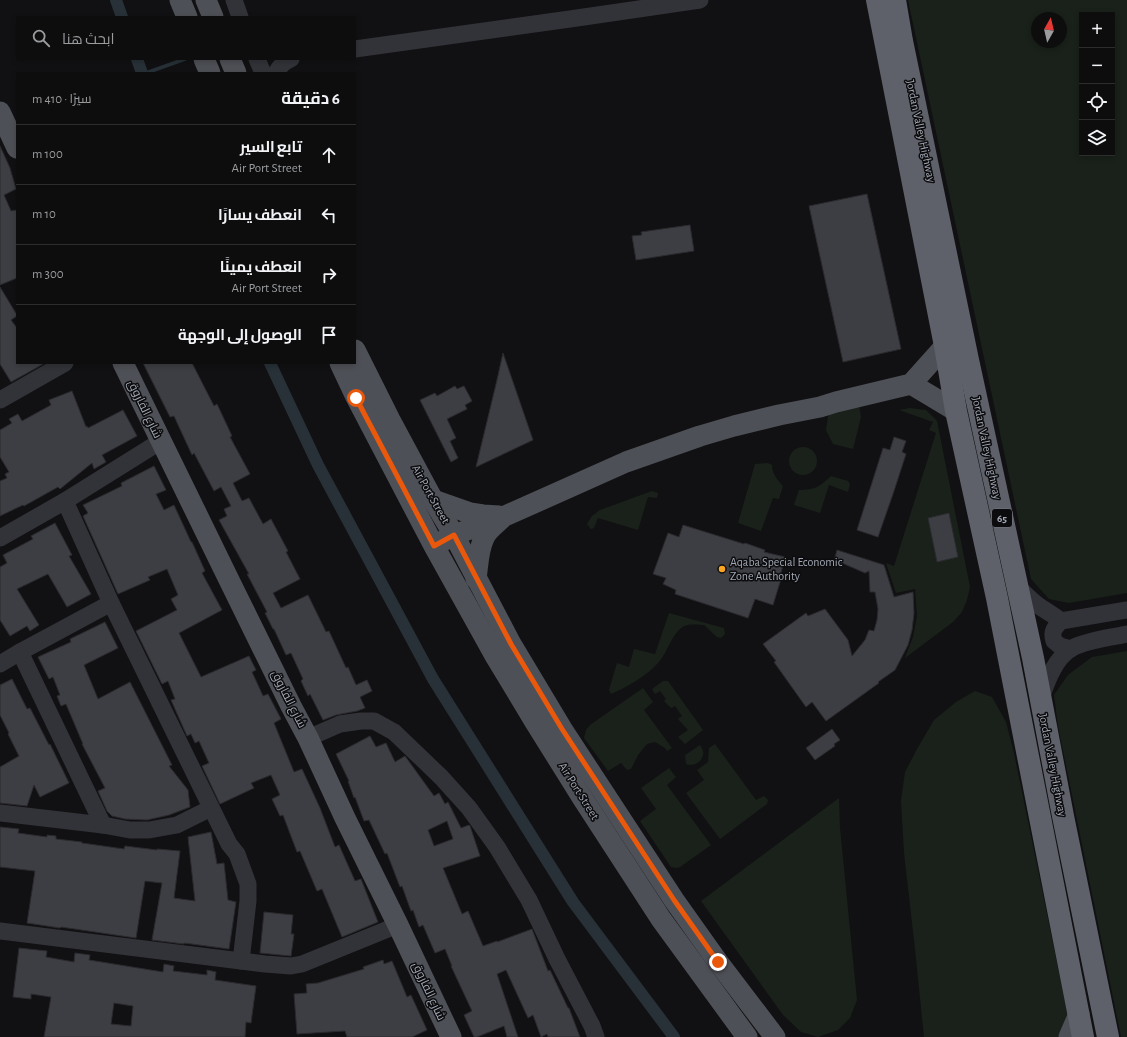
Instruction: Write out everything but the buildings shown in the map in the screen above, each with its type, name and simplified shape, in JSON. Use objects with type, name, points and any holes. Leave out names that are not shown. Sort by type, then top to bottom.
[{"type":"highway","name":"Jordan Valley Highway","points":[[876,0],[894,42],[968,360],[1041,698],[1063,816],[1108,1037]]},
{"type":"highway","name":"Jordan Valley Highway","points":[[895,0],[894,42],[956,411],[1007,651],[1083,1037]]},
{"type":"highway","points":[[1007,651],[1030,646]]},
{"type":"main road","points":[[180,0],[187,16]]},
{"type":"main road","points":[[206,0],[213,16]]},
{"type":"main road","points":[[204,60],[210,72]]},
{"type":"main road","points":[[230,60],[236,72]]},
{"type":"main road","points":[[0,112],[16,146]]},
{"type":"main road","points":[[434,546],[454,535],[505,516],[626,462],[700,436],[734,426],[820,407],[911,384],[945,346]]},
{"type":"main road","name":"Air Port Street","points":[[356,352],[390,420],[433,500],[454,535],[511,644],[566,736],[674,900],[718,962],[775,1037]]},
{"type":"main road","name":"شارع الفاروق","points":[[123,364],[308,738],[451,1037]]},
{"type":"main road","name":"Air Port Street","points":[[340,364],[356,398],[434,546],[494,654],[583,799],[661,919],[746,1037]]},
{"type":"main road","points":[[911,384],[956,411]]},
{"type":"main road","points":[[433,500],[470,513],[505,516]]},
{"type":"main road","points":[[476,579],[479,553],[484,538],[491,528],[505,516]]},
{"type":"main road","points":[[1069,1037],[1079,1014]]},
{"type":"street","points":[[234,0],[240,16]]},
{"type":"street","points":[[356,49],[570,20],[700,0]]},
{"type":"street","points":[[257,60],[263,72]]},
{"type":"street","points":[[276,72],[287,60]]},
{"type":"street","points":[[0,400],[63,364]]},
{"type":"street","points":[[0,538],[66,501],[161,441]]},
{"type":"street","points":[[66,501],[111,603],[229,844],[237,854],[248,884],[248,901],[241,961]]},
{"type":"street","points":[[1017,586],[1060,621]]},
{"type":"street","points":[[0,664],[111,603]]},
{"type":"street","points":[[1071,649],[1060,646],[1054,641],[1052,632],[1054,627],[1060,621],[1127,610]]},
{"type":"street","points":[[1041,698],[1053,669],[1063,656],[1071,649],[1082,644],[1127,634]]},
{"type":"street","points":[[20,652],[103,825]]},
{"type":"street","points":[[308,738],[340,724],[374,721],[394,732],[441,776],[469,808],[497,847],[529,900],[557,959],[592,1026],[596,1037]]},
{"type":"street","points":[[0,813],[103,825],[130,830],[150,830],[177,825],[211,808]]},
{"type":"street","points":[[0,933],[291,966],[302,964],[398,925]]},
{"type":"shaded area","points":[[908,0],[1127,0],[1127,593],[1069,603],[1049,599],[1031,579]]},
{"type":"shaded area","points":[[859,405],[861,417],[853,449],[833,444],[826,430],[829,410]]},
{"type":"shaded area","points":[[910,408],[926,410],[937,421],[970,587],[962,612],[953,622],[905,658],[913,637],[917,616],[915,589],[896,593],[886,563],[894,566],[936,433],[929,430],[933,422],[899,410]]},
{"type":"shaded area","points":[[803,447],[813,451],[817,461],[813,471],[803,475],[793,471],[789,461],[793,451]]},
{"type":"shaded area","points":[[768,463],[772,465],[774,474],[783,486],[779,499],[773,498],[761,531],[738,523],[755,464]]},
{"type":"shaded area","points":[[831,476],[848,481],[850,484],[848,492],[829,485],[820,513],[794,505],[799,490],[816,487]]},
{"type":"shaded area","points":[[652,491],[658,493],[657,498],[648,497],[638,530],[598,518],[594,528],[591,529],[587,524],[592,516],[600,510]]},
{"type":"shaded area","points":[[669,613],[724,628],[725,634],[721,638],[717,637],[704,625],[690,625],[683,627],[674,636],[661,660],[652,669],[636,681],[611,694],[609,690],[617,663],[629,667],[634,649],[655,654]]},
{"type":"shaded area","points":[[1127,651],[1127,1037],[1121,1037],[1058,726],[1054,695],[1068,675],[1092,657]]},
{"type":"shaded area","points":[[663,681],[668,681],[703,730],[685,744],[678,737],[688,730],[678,719],[682,716],[675,706],[671,708],[664,701],[666,699],[660,691],[655,694],[652,689]]},
{"type":"shaded area","points":[[643,688],[653,702],[644,710],[672,748],[667,751],[655,742],[647,744],[638,755],[631,769],[627,770],[621,763],[608,771],[584,738],[586,730],[590,725]]},
{"type":"shaded area","points":[[975,691],[992,697],[1006,722],[1014,753],[1069,1021],[1058,1037],[924,1037],[904,853],[901,801],[905,772],[934,720],[956,702]]},
{"type":"shaded area","points":[[715,744],[756,800],[764,796],[768,800],[767,804],[720,839],[686,793],[704,780],[697,770],[708,762],[709,748]]},
{"type":"shaded area","points":[[700,745],[703,750],[701,760],[692,765],[686,764],[685,755]]},
{"type":"shaded area","points":[[669,768],[676,777],[667,785],[711,845],[680,867],[676,868],[671,867],[640,821],[656,809],[641,788]]},
{"type":"shaded area","points":[[839,798],[840,828],[857,1000],[850,1018],[838,1030],[818,1037],[801,1032],[783,1015],[701,901]]},
{"type":"waterway","points":[[116,0],[122,16]]},
{"type":"waterway","points":[[137,60],[142,72]]},
{"type":"waterway","points":[[149,72],[182,60]]},
{"type":"waterway","points":[[270,364],[318,465],[433,679],[573,902],[674,1037]]},
{"type":"place","name":"Aqaba Special Economic Zone Authority","points":[[722,569]]},
{"type":"route","points":[[356,398],[434,546],[454,535],[511,644],[562,729],[674,900],[718,962]]}]
